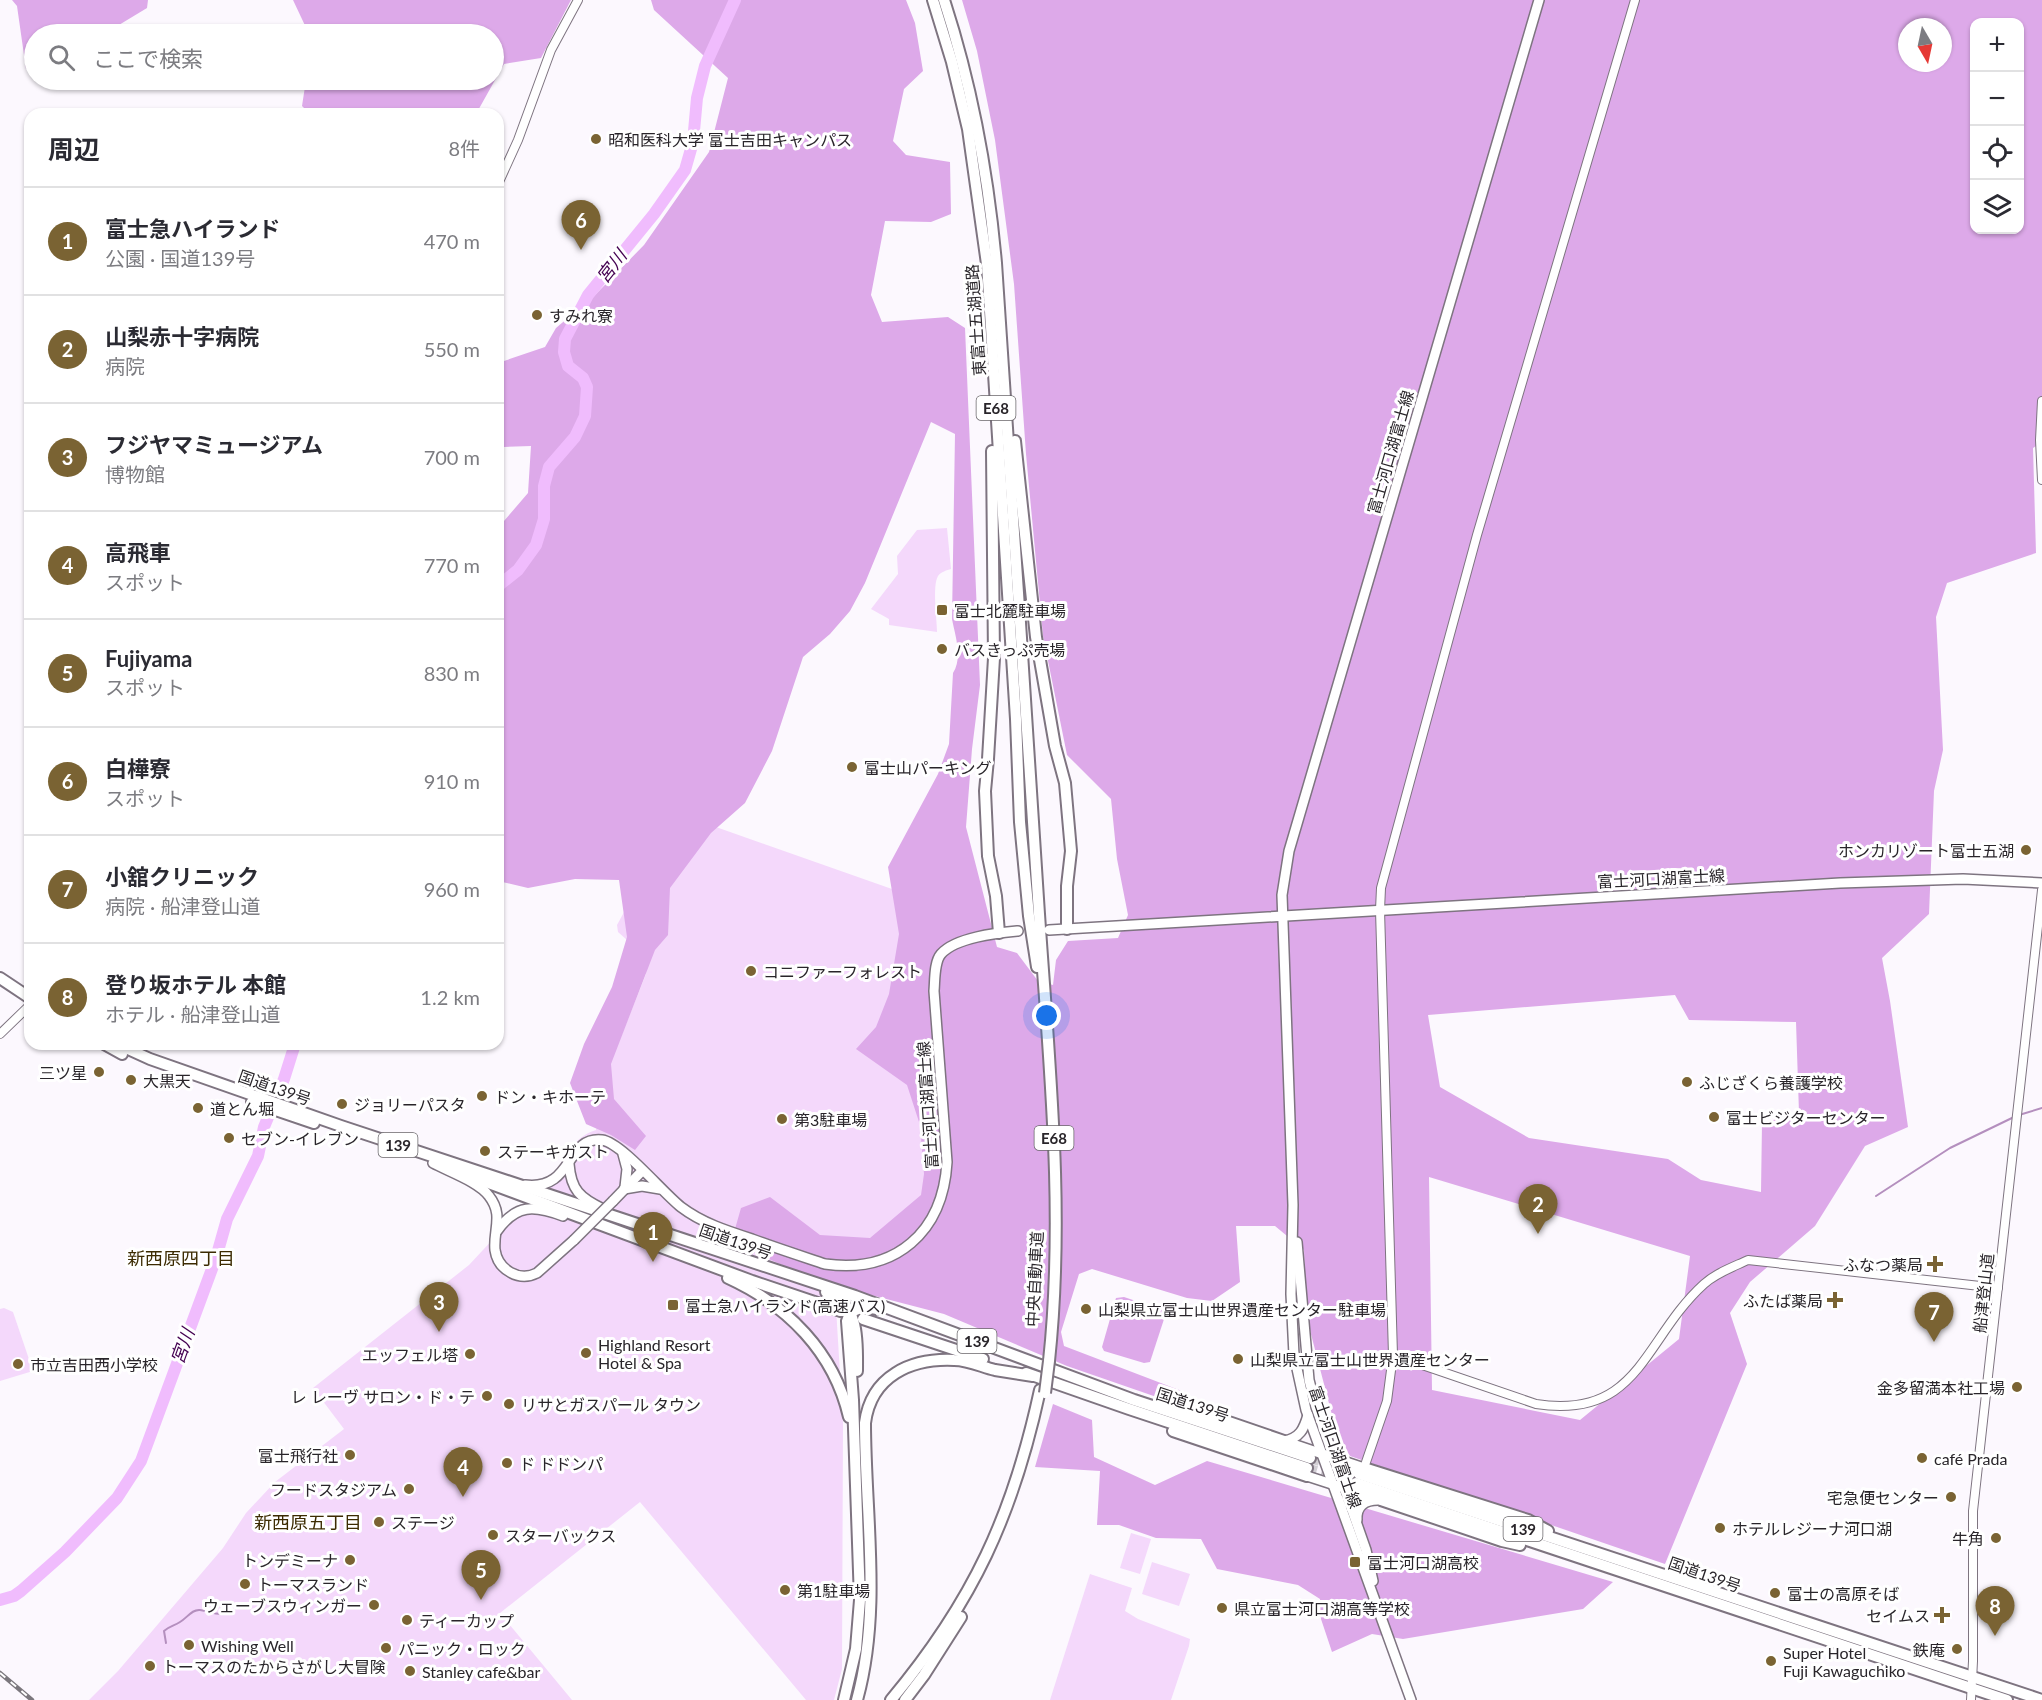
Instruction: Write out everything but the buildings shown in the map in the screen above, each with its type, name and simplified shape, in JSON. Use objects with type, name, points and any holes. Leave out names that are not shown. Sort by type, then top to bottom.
[{"type":"highway","name":"東富士五湖道路","points":[[933,0],[962,98],[974,165],[987,264],[1016,719],[1020,822]]},
{"type":"highway","name":"東富士五湖道路","points":[[944,0],[972,96],[993,233],[1034,822]]},
{"type":"highway","points":[[1003,361],[1015,440],[1036,637],[1054,746],[1065,783],[1071,851],[1067,886],[1067,929]]},
{"type":"highway","name":"E68","points":[[998,434],[992,449],[994,658],[985,791],[988,856],[996,896],[999,933]]},
{"type":"highway","name":"中央自動車道","points":[[1020,822],[1029,916],[1042,1003],[1048,1095],[1052,1230],[1046,1360]]},
{"type":"highway","name":"中央自動車道","points":[[905,1700],[951,1634],[991,1559],[1017,1494],[1042,1391],[1055,1290],[1056,1230],[1052,1094],[1034,822]]},
{"type":"highway","points":[[0,970],[24,986]]},
{"type":"highway","points":[[0,978],[24,994]]},
{"type":"highway","name":"国道139号","points":[[116,1050],[147,1065],[267,1103]]},
{"type":"highway","name":"国道139号","points":[[130,1050],[267,1103],[619,1230],[679,1254],[846,1312]]},
{"type":"highway","name":"国道139号","points":[[290,1111],[643,1225],[932,1324],[1131,1405]]},
{"type":"highway","points":[[679,1254],[762,1296],[806,1332],[836,1378],[854,1435]]},
{"type":"highway","points":[[776,1270],[832,1294],[843,1303],[857,1334],[857,1399],[865,1441]]},
{"type":"highway","points":[[846,1312],[869,1307],[932,1324]]},
{"type":"highway","points":[[844,1700],[856,1648],[860,1600],[853,1400],[846,1312]]},
{"type":"highway","name":"国道139号","points":[[863,1319],[1033,1376],[1131,1405],[1308,1467]]},
{"type":"highway","points":[[857,1700],[867,1651],[871,1601],[865,1441],[867,1409],[871,1399],[888,1377],[911,1365],[936,1360],[973,1362],[994,1370],[1033,1376]]},
{"type":"highway","name":"中央自動車道","points":[[891,1700],[935,1645],[985,1560],[1024,1458],[1042,1391]]},
{"type":"highway","points":[[1131,1405],[1188,1408],[1284,1441]]},
{"type":"highway","points":[[1131,1405],[1194,1439],[1308,1467]]},
{"type":"highway","points":[[1360,1475],[1528,1520],[1569,1550]]},
{"type":"highway","name":"国道139号","points":[[1360,1475],[1569,1550],[1971,1682],[2042,1700]]},
{"type":"highway","points":[[1380,1500],[1502,1541],[1569,1550]]},
{"type":"highway","name":"国道139号","points":[[1971,1682],[2007,1700]]},
{"type":"main road","name":"富士河口湖富士線","points":[[1411,1700],[1332,1484],[1298,1382],[1291,1294],[1293,1205],[1282,895],[1289,851],[1539,0]]},
{"type":"main road","name":"富士河口湖富士線","points":[[1049,930],[1840,883],[1964,879],[2042,883]]},
{"type":"main road","name":"富士河口湖富士線","points":[[511,1182],[528,1185],[547,1183],[557,1177],[569,1164],[577,1149],[585,1143],[594,1140],[612,1143],[622,1150],[660,1190],[682,1208],[711,1225],[825,1264],[866,1265],[881,1261],[916,1239],[933,1216],[945,1189],[946,1143],[934,991],[936,970],[941,954],[959,942],[979,936],[1018,932]]},
{"type":"main road","points":[[622,1150],[627,1169],[624,1190]]},
{"type":"main road","points":[[434,1163],[484,1190],[495,1206],[498,1220],[495,1250],[498,1260],[511,1273],[521,1277],[537,1273],[574,1240],[642,1171]]},
{"type":"main road","points":[[569,1164],[572,1184],[582,1197],[600,1208],[643,1225]]},
{"type":"main road","points":[[624,1190],[642,1186],[660,1190]]},
{"type":"main road","name":"富士河口湖富士線","points":[[1293,1205],[1302,1294],[1306,1367],[1316,1407],[1366,1551],[1382,1621]]},
{"type":"main road","points":[[497,1232],[518,1210],[538,1209],[556,1213],[616,1236],[679,1254]]},
{"type":"main road","points":[[1284,1441],[1298,1437],[1305,1426],[1308,1415]]},
{"type":"main road","points":[[1284,1441],[1334,1458],[1360,1475]]},
{"type":"main road","points":[[1308,1467],[1318,1473],[1334,1458]]},
{"type":"main road","points":[[1308,1467],[1332,1484],[1380,1500]]},
{"type":"main road","points":[[1332,1484],[1339,1473],[1353,1467],[1360,1475]]},
{"type":"main road","points":[[1344,1488],[1354,1470],[1360,1475]]},
{"type":"main road","points":[[1357,1523],[1356,1515],[1361,1506],[1372,1500],[1380,1500]]},
{"type":"street","points":[[504,171],[518,140],[551,50],[578,0]]},
{"type":"street","points":[[1360,1475],[1387,1401],[1393,1355],[1381,888],[1478,535],[1635,0]]},
{"type":"street","points":[[2042,401],[2040,440],[2042,480]]},
{"type":"street","name":"船津登山道","points":[[1971,1700],[1973,1511],[2042,890]]},
{"type":"street","points":[[0,1034],[24,1011]]},
{"type":"street","points":[[1393,1355],[1536,1404],[1558,1408],[1582,1405],[1606,1396],[1625,1383],[1640,1367],[1686,1303],[1705,1283],[1748,1260],[1998,1287]]},
{"type":"shaded area","points":[[12,0],[148,0],[147,8],[121,24],[24,24],[24,55],[17,6]]},
{"type":"shaded area","points":[[293,0],[571,0],[541,58],[504,64],[504,24],[304,24]]},
{"type":"shaded area","points":[[651,0],[906,0],[915,23],[923,71],[904,89],[893,141],[906,155],[950,162],[951,214],[931,222],[885,221],[871,295],[882,322],[948,317],[965,328],[980,685],[966,827],[997,947],[1017,953],[1038,981],[1053,985],[1056,960],[1068,941],[1118,938],[1128,915],[1117,859],[1111,799],[1067,755],[1043,636],[1026,454],[1014,284],[995,140],[977,51],[962,0],[2042,0],[2042,442],[2033,448],[2036,553],[1947,583],[1936,617],[1943,750],[1934,791],[1929,914],[1882,958],[1908,1127],[1865,1146],[1815,1226],[1750,1282],[1730,1313],[1747,1364],[1665,1564],[1350,1456],[1337,1434],[1306,1315],[1304,1250],[1275,1226],[1236,1226],[1240,1282],[1212,1301],[1187,1298],[1092,1269],[1079,1274],[1061,1332],[1064,1346],[1187,1393],[1188,1401],[1171,1402],[1067,1366],[944,1314],[821,1282],[746,1249],[735,1229],[741,1208],[770,1197],[820,1235],[870,1238],[921,1195],[924,1174],[920,1125],[907,1085],[856,1049],[876,1027],[889,994],[899,934],[888,867],[938,774],[949,744],[953,673],[958,654],[952,619],[955,434],[931,422],[865,583],[850,611],[830,634],[803,657],[772,751],[745,803],[711,833],[670,888],[668,935],[655,950],[611,1064],[614,1099],[646,1136],[635,1150],[611,1135],[586,1124],[570,1083],[584,1044],[612,987],[627,937],[619,880],[575,879],[528,888],[504,882],[504,521],[528,493],[531,446],[504,447],[504,361],[545,347],[556,328],[596,294],[644,245],[709,152],[728,78],[654,10]],"holes":[[[1675,995],[1689,1020],[1796,1022],[1799,1113],[1762,1123],[1761,1192],[1701,1180],[1668,1159],[1529,1138],[1440,1087],[1428,1015]],[[1429,1177],[1690,1256],[1679,1339],[1580,1420],[1432,1390]]]},
{"type":"shaded area","points":[[304,90],[489,90],[479,108],[304,108],[302,106]]},
{"type":"shaded area","points":[[947,528],[951,569],[941,573],[936,581],[937,632],[889,625],[889,619],[871,609],[898,574],[897,556],[917,530]]},
{"type":"shaded area","points":[[699,821],[909,895],[927,1216],[833,1258],[843,1423],[842,1669],[834,1700],[806,1700],[640,1502],[500,1613],[572,1700],[89,1700],[118,1671],[223,1548],[246,1513],[275,1482],[344,1429],[313,1388],[469,1265],[561,1166],[575,1144],[596,1130],[603,1082],[646,974],[647,964],[636,948],[618,932],[617,925],[629,903]]},
{"type":"shaded area","points":[[1124,1297],[1166,1313],[1150,1362],[1144,1363],[1104,1351],[1102,1347],[1116,1298]]},
{"type":"shaded area","points":[[4,1308],[13,1312],[33,1371],[0,1381],[0,1309]]},
{"type":"shaded area","points":[[1053,1404],[1092,1420],[1094,1457],[1155,1485],[1207,1461],[1613,1582],[1583,1609],[1403,1639],[1372,1634],[1332,1652],[1321,1619],[1320,1599],[1298,1585],[1217,1569],[1201,1539],[1156,1538],[1119,1525],[1097,1525],[1100,1471],[1035,1467]]},
{"type":"shaded area","points":[[1131,1533],[1151,1539],[1140,1574],[1120,1568]]},
{"type":"shaded area","points":[[1152,1562],[1190,1574],[1179,1606],[1142,1594]]},
{"type":"shaded area","points":[[1090,1574],[1132,1588],[1125,1611],[1138,1619],[1190,1639],[1171,1700],[1050,1700]]},
{"type":"waterway","name":"宮川","points":[[504,581],[518,570],[536,545],[544,519],[544,486],[549,467],[575,437],[585,416],[587,387],[583,378],[568,366],[564,352],[565,339],[588,295],[654,214],[685,170],[693,142],[697,98],[705,66],[735,0]]},
{"type":"waterway","name":"宮川","points":[[0,1600],[14,1596],[21,1591],[65,1552],[117,1498],[141,1461],[216,1258],[227,1219],[258,1156],[264,1127],[293,1050]]},
{"type":"waterway","points":[[2019,1115],[2042,1108]]},
{"type":"waterway","points":[[1876,1196],[1950,1148],[2014,1117]]},
{"type":"waterway","points":[[166,1643],[164,1631],[194,1611],[224,1614]]},
{"type":"tunnel","points":[[1310,1458],[1359,1474]]},
{"type":"tunnel","points":[[1307,1468],[1356,1483]]},
{"type":"railway","points":[[0,1673],[32,1700]]},
{"type":"place","name":"昭和医科大学 富士吉田キャンパス","points":[[596,139]]},
{"type":"place","name":"白樺寮","points":[[581,250]]},
{"type":"place","name":"すみれ寮","points":[[537,315]]},
{"type":"place","name":"富士北麓駐車場","points":[[942,610]]},
{"type":"place","name":"バスきっぷ売場","points":[[942,649]]},
{"type":"place","name":"富士山パーキング","points":[[852,767]]},
{"type":"place","name":"ホンカリゾート富士五湖","points":[[2026,850]]},
{"type":"place","name":"コニファーフォレスト","points":[[751,971]]},
{"type":"place","name":"三ツ星","points":[[99,1072]]},
{"type":"place","name":"大黒天","points":[[131,1080]]},
{"type":"place","name":"ふじざくら養護学校","points":[[1687,1082]]},
{"type":"place","name":"ドン・キホーテ","points":[[482,1096]]},
{"type":"place","name":"ジョリーパスタ","points":[[342,1104]]},
{"type":"place","name":"道とん堀","points":[[198,1108]]},
{"type":"place","name":"富士ビジターセンター","points":[[1714,1117]]},
{"type":"place","name":"第3駐車場","points":[[782,1119]]},
{"type":"place","name":"セブン-イレブン","points":[[229,1138]]},
{"type":"place","name":"ステーキガスト","points":[[485,1151]]},
{"type":"place","name":"山梨赤十字病院","points":[[1538,1234]]},
{"type":"place","name":"富士急ハイランド","points":[[653,1262]]},
{"type":"place","name":"ふなつ薬局","points":[[1935,1264]]},
{"type":"place","name":"ふたば薬局","points":[[1835,1300]]},
{"type":"place","name":"富士急ハイランド(高速バス)","points":[[673,1305]]},
{"type":"place","name":"山梨県立富士山世界遺産センター駐車場","points":[[1086,1309]]},
{"type":"place","name":"フジヤマミュージアム","points":[[439,1332]]},
{"type":"place","name":"小舘クリニック","points":[[1934,1342]]},
{"type":"place","name":"Highland Resort Hotel & Spa","points":[[586,1353]]},
{"type":"place","name":"エッフェル塔","points":[[470,1354]]},
{"type":"place","name":"山梨県立富士山世界遺産センター","points":[[1238,1359]]},
{"type":"place","name":"市立吉田西小学校","points":[[18,1364]]},
{"type":"place","name":"金多留満本社工場","points":[[2017,1387]]},
{"type":"place","name":"レ レーヴ サロン・ド・テ","points":[[487,1396]]},
{"type":"place","name":"リサとガスパール タウン","points":[[509,1404]]},
{"type":"place","name":"富士飛行社","points":[[350,1455]]},
{"type":"place","name":"café Prada","points":[[1922,1458]]},
{"type":"place","name":"ド ドドンパ","points":[[507,1463]]},
{"type":"place","name":"フードスタジアム","points":[[409,1489]]},
{"type":"place","name":"高飛車","points":[[463,1497]]},
{"type":"place","name":"宅急便センター","points":[[1951,1497]]},
{"type":"place","name":"ステージ","points":[[379,1522]]},
{"type":"place","name":"ホテルレジーナ河口湖","points":[[1720,1528]]},
{"type":"place","name":"スターバックス","points":[[493,1535]]},
{"type":"place","name":"牛角","points":[[1996,1538]]},
{"type":"place","name":"トンデミーナ","points":[[350,1560]]},
{"type":"place","name":"富士河口湖高校","points":[[1355,1562]]},
{"type":"place","name":"トーマスランド","points":[[245,1584]]},
{"type":"place","name":"第1駐車場","points":[[785,1590]]},
{"type":"place","name":"富士の高原そば","points":[[1775,1593]]},
{"type":"place","name":"Fujiyama","points":[[481,1600]]},
{"type":"place","name":"ウェーブスウィンガー","points":[[374,1605]]},
{"type":"place","name":"県立富士河口湖高等学校","points":[[1222,1608]]},
{"type":"place","name":"セイムス","points":[[1942,1615]]},
{"type":"place","name":"ティーカップ","points":[[407,1620]]},
{"type":"place","name":"登り坂ホテル 本館","points":[[1995,1636]]},
{"type":"place","name":"Wishing Well","points":[[189,1645]]},
{"type":"place","name":"パニック・ロック","points":[[386,1648]]},
{"type":"place","name":"鉄庵","points":[[1957,1649]]},
{"type":"place","name":"Super Hotel Fuji Kawaguchiko","points":[[1771,1661]]},
{"type":"place","name":"トーマスのたからさがし大冒険","points":[[150,1666]]},
{"type":"place","name":"Stanley cafe&bar","points":[[410,1671]]},
{"type":"district","name":"新西原四丁目","points":[[181,1258]]},
{"type":"district","name":"新西原五丁目","points":[[308,1522]]}]
